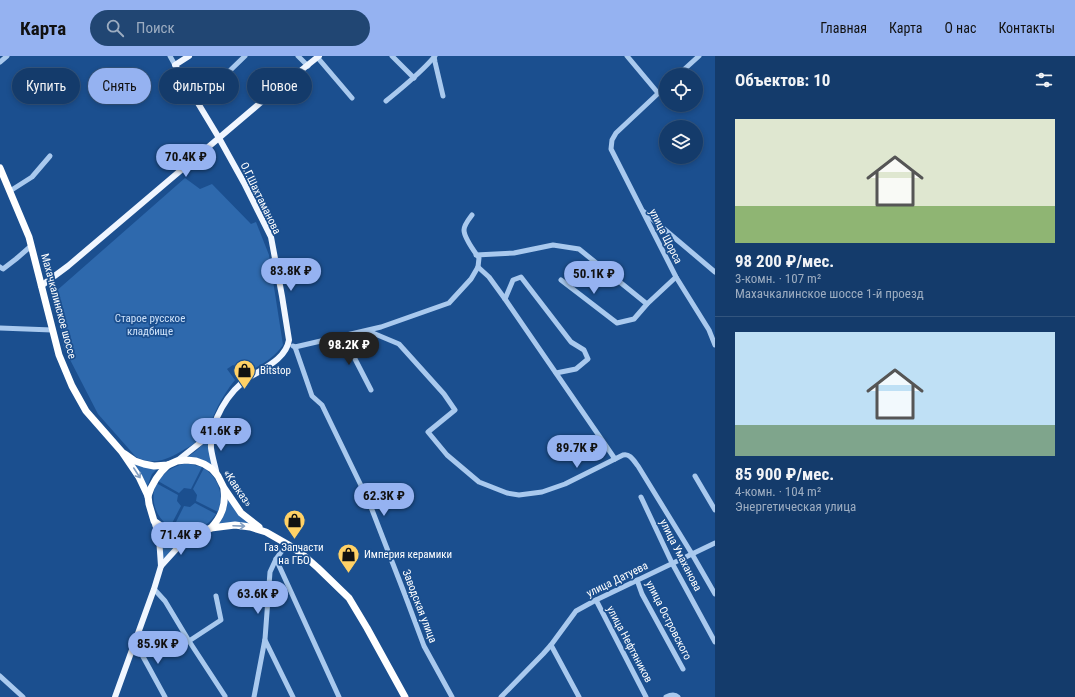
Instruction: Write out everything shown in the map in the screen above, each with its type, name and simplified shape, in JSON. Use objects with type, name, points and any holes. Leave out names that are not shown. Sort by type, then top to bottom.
[{"type":"highway","name":"Махачкалинское шоссе","points":[[0,168],[29,237],[59,355],[72,386],[86,411],[122,452],[139,477],[148,496],[154,520]]},
{"type":"highway","name":"«Кавказ»","points":[[122,452],[136,461],[154,466],[168,465],[177,461],[186,460],[204,464],[212,469],[218,476],[224,488],[241,513],[266,532]]},
{"type":"highway","points":[[148,496],[154,480],[168,465]]},
{"type":"highway","points":[[211,528],[221,515],[224,506],[224,488]]},
{"type":"highway","points":[[154,520],[175,534],[192,536],[211,528],[243,525],[266,532],[301,553],[349,598],[405,697]]},
{"type":"main road","points":[[175,65],[189,56]]},
{"type":"main road","points":[[41,286],[68,266],[259,104],[318,57]]},
{"type":"main road","name":"О.Г.Шахтаманова","points":[[198,104],[244,182],[271,237],[282,296],[288,345]]},
{"type":"main road","points":[[218,476],[211,448],[213,430],[220,412],[238,385],[270,365],[283,353],[288,345]]},
{"type":"main road","points":[[177,461],[201,442],[213,430]]},
{"type":"main road","points":[[115,697],[161,566],[159,537],[154,520]]},
{"type":"main road","points":[[161,566],[192,536]]},
{"type":"street","points":[[0,62],[7,56]]},
{"type":"street","name":"О.Г.Шахтаманова","points":[[170,56],[175,65]]},
{"type":"street","points":[[233,68],[245,56]]},
{"type":"street","points":[[298,56],[308,66]]},
{"type":"street","points":[[392,56],[414,78]]},
{"type":"street","points":[[386,101],[414,78],[435,56]]},
{"type":"street","points":[[435,56],[443,96]]},
{"type":"street","points":[[627,56],[658,93]]},
{"type":"street","points":[[686,68],[699,56]]},
{"type":"street","points":[[318,57],[352,98]]},
{"type":"street","name":"улица Щорса","points":[[658,93],[616,133],[612,140],[612,149],[676,277],[709,330],[715,345]]},
{"type":"street","points":[[10,191],[32,177],[50,156]]},
{"type":"street","points":[[642,209],[715,272]]},
{"type":"street","points":[[288,345],[295,347],[344,335],[368,331],[449,303],[471,279],[478,266],[479,258],[466,238],[464,230],[472,215]]},
{"type":"street","points":[[476,255],[514,253],[553,245],[579,249],[647,304]]},
{"type":"street","points":[[0,267],[4,268],[31,246]]},
{"type":"street","points":[[478,266],[489,277],[505,299],[615,459]]},
{"type":"street","points":[[505,299],[513,280],[521,277],[571,342],[584,350],[588,359],[576,369],[556,373]]},
{"type":"street","points":[[561,280],[617,323],[634,318],[676,277]]},
{"type":"street","points":[[0,328],[52,330]]},
{"type":"street","points":[[368,331],[399,344],[444,394],[455,410],[428,432],[447,455],[479,482],[507,493],[519,495],[542,492],[565,484],[623,455],[628,455],[632,458],[692,554],[715,594]]},
{"type":"street","points":[[344,335],[371,390]]},
{"type":"street","name":"Заводская улица","points":[[295,347],[312,396],[322,404],[369,502],[424,646],[452,697]]},
{"type":"street","points":[[695,476],[715,510]]},
{"type":"street","name":"улица Умаханова","points":[[641,497],[672,563],[715,642]]},
{"type":"street","name":"улица Датуева","points":[[500,697],[551,645],[576,611],[715,543]]},
{"type":"street","points":[[254,697],[265,639],[270,572],[276,559],[287,544]]},
{"type":"street","points":[[276,559],[339,697]]},
{"type":"street","name":"улица Островского","points":[[637,580],[642,594],[683,669]]},
{"type":"street","points":[[154,589],[166,602],[189,642],[225,696]]},
{"type":"street","points":[[189,642],[221,620],[216,596]]},
{"type":"street","name":"улица Нефтяников","points":[[596,600],[646,697]]},
{"type":"street","points":[[265,639],[292,697]]},
{"type":"street","points":[[135,642],[166,697]]},
{"type":"street","points":[[551,645],[579,697]]},
{"type":"street","points":[[0,676],[23,697]]},
{"type":"street","points":[[666,697],[672,695],[678,697]]},
{"type":"green space","name":"Старое русское кладбище","points":[[185,178],[200,189],[212,184],[251,224],[256,222],[269,255],[283,345],[262,364],[246,373],[233,365],[227,369],[235,380],[218,406],[208,428],[202,437],[191,446],[173,456],[162,460],[149,461],[136,457],[98,414],[64,348],[54,293]]},
{"type":"green space","points":[[206,441],[208,442],[212,465],[200,459],[188,457]]},
{"type":"green space","points":[[132,462],[159,467],[152,474],[147,487]]},
{"type":"green space","points":[[183,464],[202,467],[191,489],[184,488],[179,493],[158,481],[169,470]]},
{"type":"green space","points":[[204,468],[217,482],[219,487],[220,505],[218,512],[196,501],[197,495],[193,489]]},
{"type":"green space","points":[[156,483],[178,495],[177,501],[181,506],[170,527],[157,513],[155,508],[154,490]]},
{"type":"green space","points":[[228,500],[252,524],[217,526],[225,514]]},
{"type":"green space","points":[[195,503],[216,514],[207,524],[191,531],[173,528],[184,506],[190,507]]},
{"type":"green space","points":[[159,528],[171,536],[185,538],[165,558],[163,558],[163,544]]},
{"type":"place","name":"Bitstop","points":[[244,390]]},
{"type":"place","name":"Газ Запчасти на ГБО","points":[[294,540]]},
{"type":"place","name":"Империя керамики","points":[[348,574]]}]
